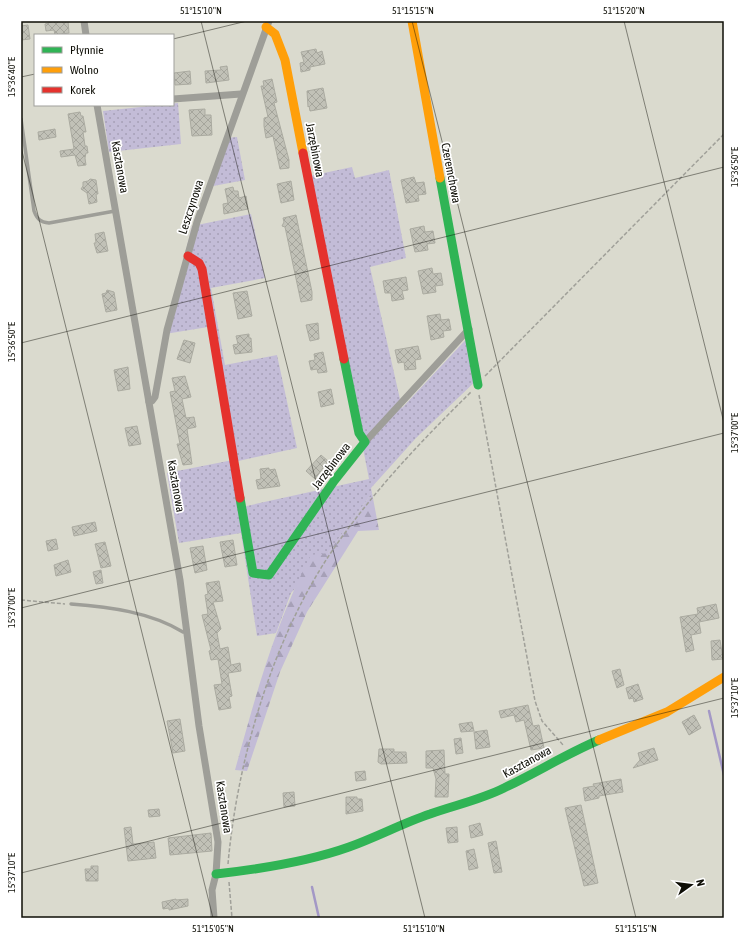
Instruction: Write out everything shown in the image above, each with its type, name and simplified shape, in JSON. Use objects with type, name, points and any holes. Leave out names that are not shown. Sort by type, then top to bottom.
[{"type":"street","points":[[84,21],[86,34]]},
{"type":"street","name":"Czeremchowa","points":[[412,21],[436,161],[469,329],[478,384]]},
{"type":"street","name":"Leszczynowa","points":[[149,402],[155,397],[167,330],[196,222],[236,115],[241,94],[268,24]]},
{"type":"street","name":"Jarzębinowa","points":[[188,256],[199,263],[202,269],[253,573],[269,575],[334,481],[365,442],[359,433],[285,60],[275,34],[268,24]]},
{"type":"street","points":[[174,99],[241,94]]},
{"type":"street","name":"Kasztanowa","points":[[97,106],[180,580],[199,726],[218,842],[216,874],[212,890],[214,918]]},
{"type":"street","points":[[365,442],[469,329]]},
{"type":"street","name":"Kasztanowa","points":[[216,874],[228,874],[298,861],[349,847],[430,814],[488,795],[570,752],[667,712],[724,677]]},
{"type":"lane","points":[[21,119],[34,211],[37,218],[43,222],[49,223],[115,211]]},
{"type":"lane","points":[[71,604],[107,607],[152,617],[187,632]]},
{"type":"path","points":[[232,918],[228,874],[236,794],[248,749],[270,676],[302,604],[328,558],[362,510],[385,481],[478,384],[724,134]]},
{"type":"path","points":[[478,384],[535,701],[542,721],[570,752]]},
{"type":"path","points":[[21,600],[71,604]]},
{"type":"green space","points":[[174,103],[178,103],[181,144],[109,152],[103,111],[150,106],[174,106]]},
{"type":"green space","points":[[237,137],[245,180],[208,187],[226,138]]},
{"type":"green space","points":[[352,167],[355,178],[389,170],[406,258],[370,267],[402,408],[472,333],[481,376],[416,438],[371,488],[372,493],[328,553],[291,593],[276,633],[257,636],[241,533],[179,543],[167,473],[233,460],[208,327],[165,334],[192,226],[251,214],[265,278],[211,288],[225,365],[277,355],[297,448],[234,462],[242,507],[369,479],[310,176]]},
{"type":"green space","points":[[372,493],[379,530],[358,531],[307,612],[280,672],[247,771],[235,770],[276,634],[286,608],[311,555],[328,553]]},
{"type":"building","points":[[54,21],[68,21],[69,33],[55,34],[54,30],[46,31],[45,24]]},
{"type":"building","points":[[28,25],[30,39],[21,40],[21,26]]},
{"type":"building","points":[[316,49],[317,53],[322,51],[325,64],[310,67],[310,70],[301,72],[300,63],[304,62],[301,52]]},
{"type":"building","points":[[227,66],[229,80],[206,83],[205,71],[221,70],[220,67]]},
{"type":"building","points":[[190,71],[191,84],[175,85],[174,73]]},
{"type":"building","points":[[272,79],[277,102],[274,103],[289,160],[289,168],[280,169],[273,136],[266,138],[264,118],[268,117],[261,86],[264,86],[263,81]]},
{"type":"building","points":[[323,88],[327,108],[310,111],[309,106],[308,107],[307,91]]},
{"type":"building","points":[[205,109],[205,115],[211,115],[212,135],[192,136],[189,110]]},
{"type":"building","points":[[80,112],[81,116],[83,116],[86,132],[83,132],[85,146],[87,146],[88,153],[86,153],[85,158],[86,165],[78,166],[75,155],[61,157],[60,151],[74,149],[68,114]]},
{"type":"building","points":[[55,129],[56,137],[39,140],[38,132]]},
{"type":"building","points":[[414,177],[416,183],[424,182],[426,194],[418,195],[419,201],[406,203],[401,180]]},
{"type":"building","points":[[90,179],[96,180],[98,194],[96,194],[97,202],[89,204],[87,193],[81,189],[83,182]]},
{"type":"building","points":[[291,181],[294,200],[281,203],[277,184]]},
{"type":"building","points":[[233,187],[234,191],[238,191],[239,198],[246,196],[248,209],[224,214],[223,204],[228,203],[225,189]]},
{"type":"building","points":[[296,215],[312,292],[312,300],[301,302],[285,227],[282,226],[284,222],[283,218]]},
{"type":"building","points":[[424,226],[425,232],[433,231],[435,243],[427,244],[428,250],[415,252],[410,229]]},
{"type":"building","points":[[104,232],[108,251],[97,253],[94,243],[96,243],[95,234]]},
{"type":"building","points":[[432,268],[433,274],[441,273],[443,285],[435,286],[436,292],[423,294],[418,271]]},
{"type":"building","points":[[406,277],[408,290],[402,291],[404,299],[392,301],[391,293],[385,293],[383,281]]},
{"type":"building","points":[[107,290],[114,292],[117,310],[106,312],[102,294],[106,293]]},
{"type":"building","points":[[247,291],[252,316],[238,319],[233,293]]},
{"type":"building","points":[[440,314],[441,320],[449,319],[451,330],[443,331],[444,337],[431,340],[427,316]]},
{"type":"building","points":[[318,323],[319,339],[310,341],[306,325]]},
{"type":"building","points":[[249,334],[249,338],[251,338],[252,352],[235,354],[233,345],[238,344],[236,336]]},
{"type":"building","points":[[184,340],[195,343],[190,363],[177,359]]},
{"type":"building","points":[[418,346],[421,359],[415,360],[416,369],[405,370],[404,362],[398,363],[395,350]]},
{"type":"building","points":[[323,352],[327,372],[318,373],[317,369],[311,370],[309,361],[315,360],[314,354]]},
{"type":"building","points":[[128,367],[130,389],[118,391],[114,370]]},
{"type":"building","points":[[185,376],[191,397],[182,399],[186,418],[194,417],[196,427],[187,429],[192,464],[183,465],[177,444],[180,444],[170,392],[175,391],[172,378]]},
{"type":"building","points":[[331,389],[334,404],[321,407],[318,392]]},
{"type":"building","points":[[137,426],[141,444],[129,446],[125,428]]},
{"type":"building","points":[[321,455],[328,461],[315,479],[306,471]]},
{"type":"building","points":[[269,468],[269,470],[275,469],[280,486],[258,489],[256,480],[261,479],[260,469]]},
{"type":"building","points":[[95,522],[97,531],[74,536],[72,527]]},
{"type":"building","points":[[56,539],[58,549],[48,551],[46,541]]},
{"type":"building","points":[[233,540],[237,565],[225,567],[220,542]]},
{"type":"building","points":[[105,542],[111,566],[101,568],[95,544]]},
{"type":"building","points":[[203,546],[207,570],[195,573],[190,548]]},
{"type":"building","points":[[68,560],[71,572],[56,576],[54,565]]},
{"type":"building","points":[[101,570],[103,583],[96,584],[93,572]]},
{"type":"building","points":[[219,581],[223,601],[213,602],[221,629],[217,633],[220,649],[228,647],[231,665],[240,663],[241,671],[228,673],[232,696],[229,697],[231,708],[219,710],[214,685],[222,684],[218,659],[211,660],[209,651],[211,650],[202,615],[208,614],[205,595],[208,594],[206,583]]},
{"type":"building","points":[[716,604],[719,618],[699,622],[701,633],[691,635],[694,650],[686,652],[680,617],[698,614],[697,608]]},
{"type":"building","points":[[720,640],[723,659],[712,660],[711,641]]},
{"type":"building","points":[[620,669],[624,685],[617,688],[612,671]]},
{"type":"building","points":[[638,684],[643,699],[634,702],[633,698],[629,699],[626,688]]},
{"type":"building","points":[[528,705],[533,726],[539,725],[544,748],[531,750],[524,720],[516,722],[514,715],[501,718],[499,711]]},
{"type":"building","points":[[694,715],[701,728],[689,735],[682,722]]},
{"type":"building","points":[[180,719],[185,751],[173,753],[167,721]]},
{"type":"building","points":[[472,722],[474,731],[461,732],[459,724]]},
{"type":"building","points":[[487,730],[490,747],[476,749],[474,732]]},
{"type":"building","points":[[461,738],[463,753],[456,754],[454,739]]},
{"type":"building","points":[[654,748],[658,760],[633,768],[640,760],[638,753]]},
{"type":"building","points":[[379,749],[394,749],[394,752],[406,752],[407,763],[381,764],[378,762]]},
{"type":"building","points":[[444,750],[445,774],[449,774],[448,797],[435,797],[436,779],[433,768],[426,768],[426,751]]},
{"type":"building","points":[[365,771],[366,780],[356,781],[355,772]]},
{"type":"building","points":[[621,779],[623,792],[599,796],[599,798],[585,801],[583,788],[594,786],[593,784]]},
{"type":"building","points":[[294,792],[295,806],[284,807],[283,793]]},
{"type":"building","points":[[346,797],[357,797],[357,799],[362,799],[363,811],[346,814]]},
{"type":"building","points":[[581,805],[598,883],[584,886],[565,808]]},
{"type":"building","points":[[159,809],[160,816],[149,817],[148,810]]},
{"type":"building","points":[[480,823],[483,835],[471,838],[469,826]]},
{"type":"building","points":[[131,827],[133,844],[154,842],[156,858],[128,861],[124,828]]},
{"type":"building","points":[[457,827],[458,842],[448,843],[446,828]]},
{"type":"building","points":[[211,833],[212,851],[170,855],[168,838]]},
{"type":"building","points":[[496,841],[502,872],[494,873],[488,843]]},
{"type":"building","points":[[474,849],[478,868],[469,870],[466,851]]},
{"type":"building","points":[[91,866],[98,866],[98,881],[86,881],[85,869],[91,869]]},
{"type":"building","points":[[176,899],[188,899],[188,906],[169,910],[169,908],[163,909],[162,902]]},
{"type":"waterway","points":[[709,711],[724,775]]},
{"type":"waterway","points":[[312,887],[319,918]]},
{"type":"traffic: fast","points":[[440,178],[478,385]]},
{"type":"traffic: fast","points":[[240,498],[253,573],[269,575],[334,481],[365,442],[359,433],[344,359]]},
{"type":"traffic: fast","points":[[216,874],[284,864],[317,857],[349,847],[420,818],[495,792],[599,740]]},
{"type":"traffic: slow","points":[[412,21],[440,178]]},
{"type":"traffic: slow","points":[[266,27],[275,34],[285,60],[303,153]]},
{"type":"traffic: slow","points":[[599,740],[667,712],[724,677]]},
{"type":"traffic: jam","points":[[303,153],[344,359]]},
{"type":"traffic: jam","points":[[188,256],[199,263],[202,269],[240,498]]}]
